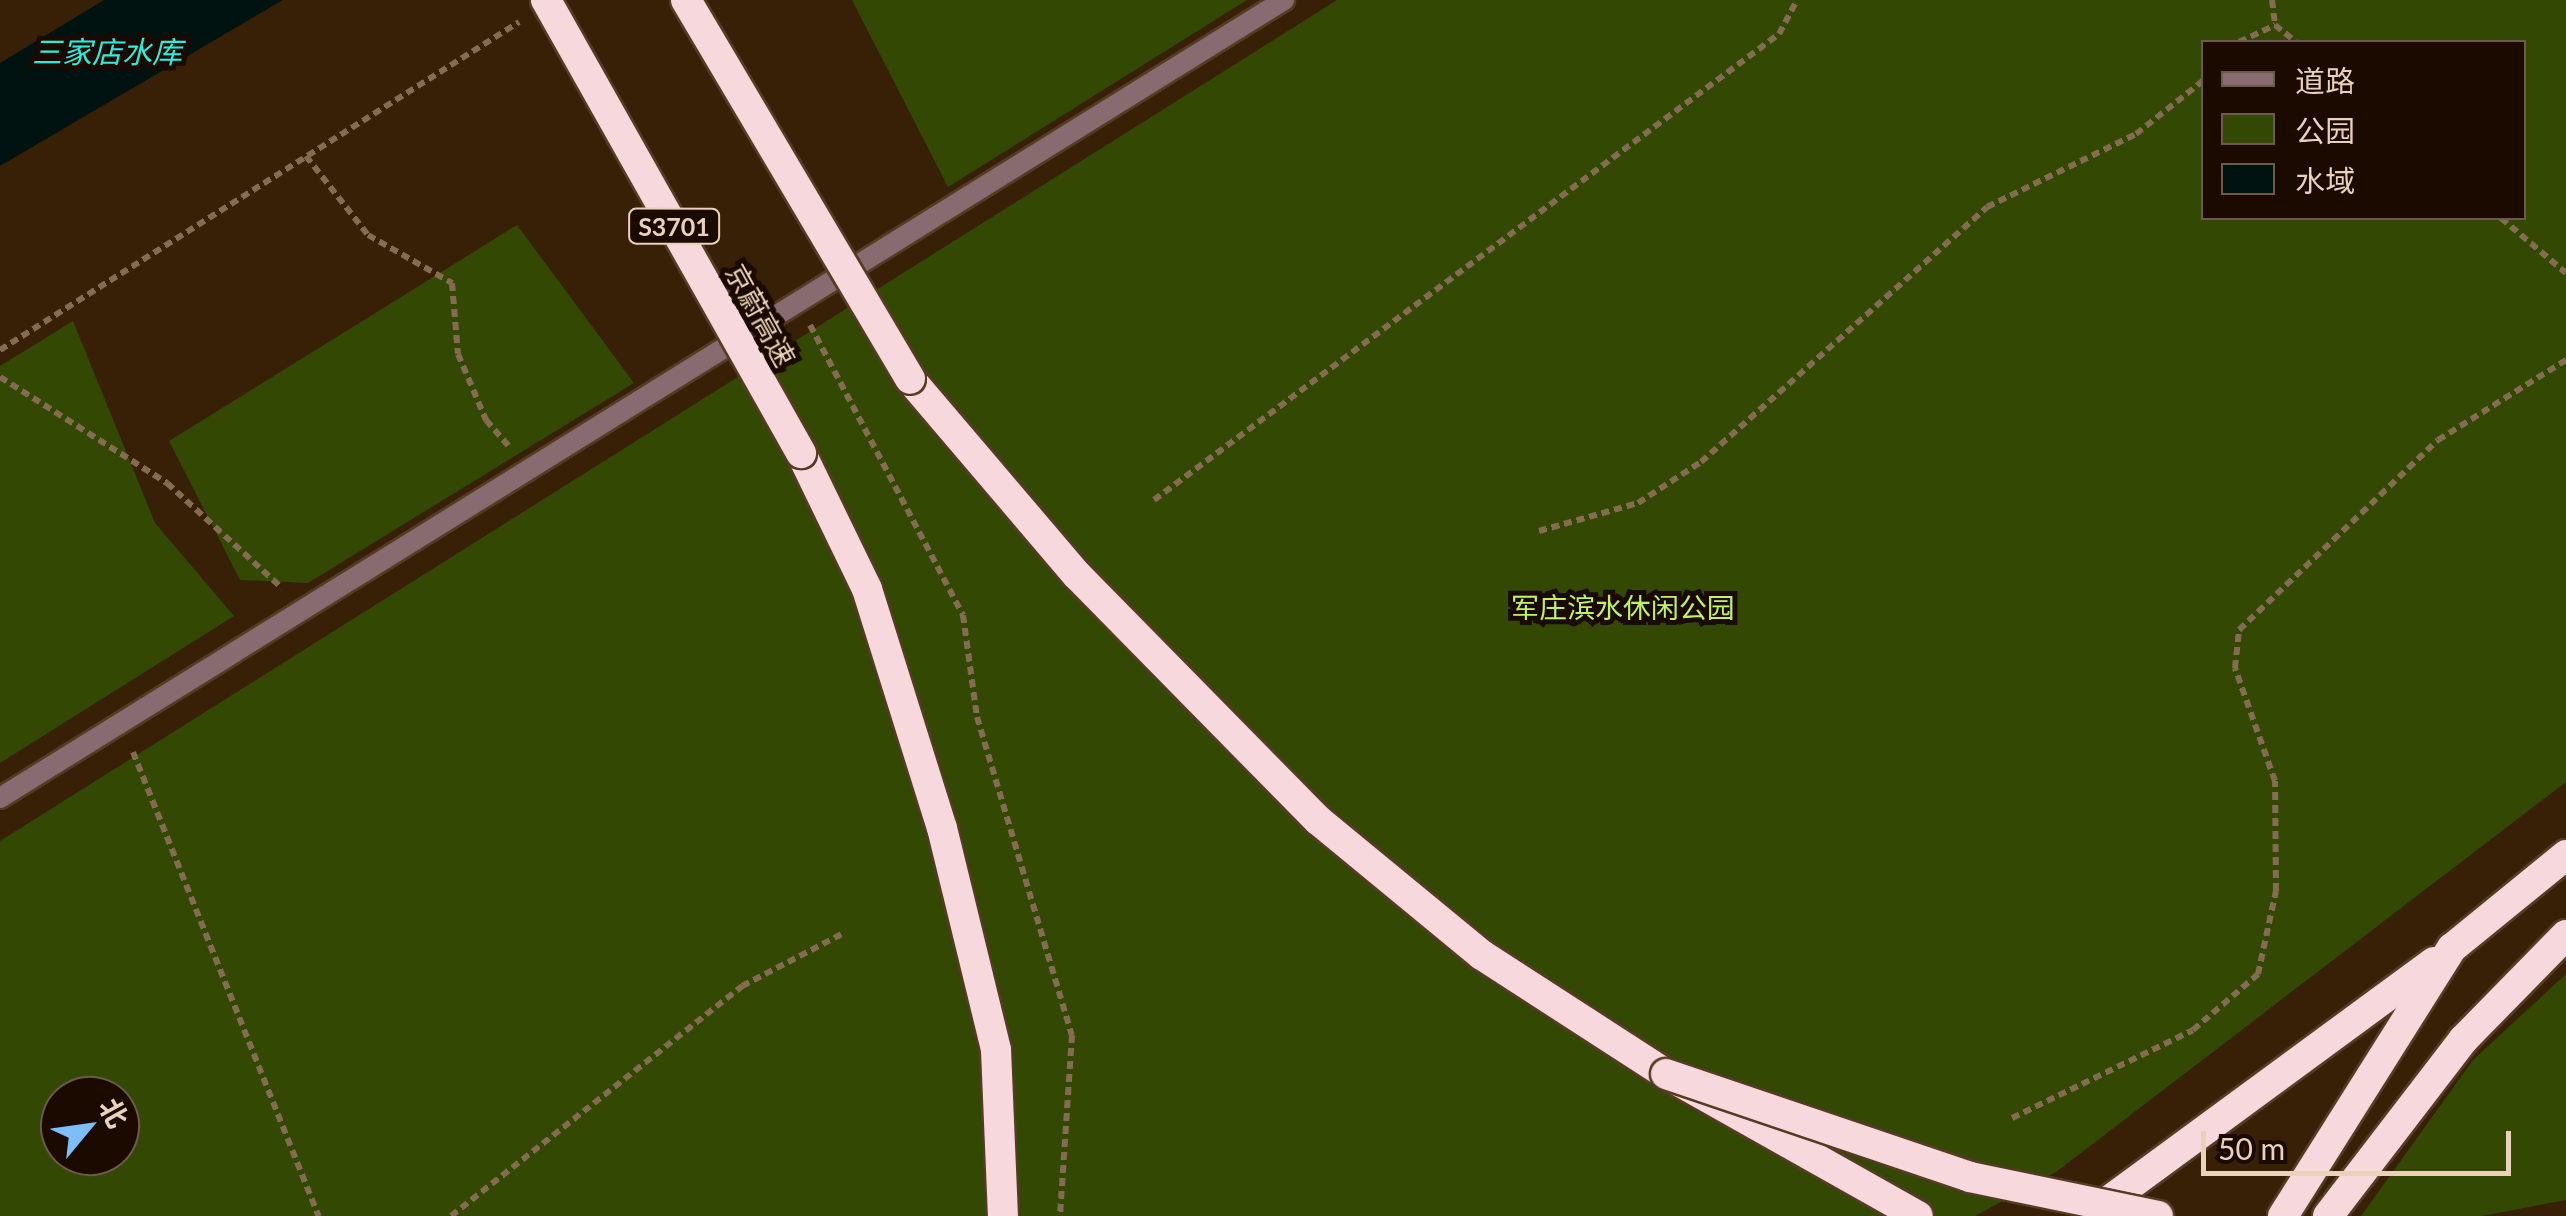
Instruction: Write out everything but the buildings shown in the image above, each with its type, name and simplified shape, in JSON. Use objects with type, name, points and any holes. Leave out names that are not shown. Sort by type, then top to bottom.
[{"type":"highway","points":[[686,0],[910,379],[1076,575],[1318,820],[1482,955],[1666,1074],[1918,1216]]},
{"type":"highway","name":"京蔚高速","points":[[542,5],[801,453],[868,589],[942,828],[996,1050],[1003,1216]]},
{"type":"highway","points":[[2088,1216],[2452,948],[2566,856]]},
{"type":"highway","points":[[2328,1216],[2463,1040],[2566,935]]},
{"type":"highway","points":[[2282,1216],[2452,948]]},
{"type":"highway","points":[[1666,1074],[1970,1177],[2158,1216]]},
{"type":"street","points":[[0,798],[1284,0]]},
{"type":"path","points":[[1154,500],[1779,34],[1797,0]]},
{"type":"path","points":[[2272,0],[2276,25],[2294,40]]},
{"type":"path","points":[[0,350],[542,5]]},
{"type":"path","points":[[2242,40],[2276,25]]},
{"type":"path","points":[[1540,531],[1638,504],[1701,462],[1987,207],[2136,134],[2201,82]]},
{"type":"path","points":[[306,156],[368,234],[452,282],[458,354],[486,420],[528,470]]},
{"type":"path","points":[[2502,220],[2566,273]]},
{"type":"path","points":[[798,302],[963,615],[977,717],[1072,1035],[1060,1216]]},
{"type":"path","points":[[2012,1118],[2194,1030],[2258,974],[2276,891],[2275,781],[2236,668],[2239,630],[2438,440],[2566,360]]},
{"type":"path","points":[[0,377],[167,483],[304,610]]},
{"type":"path","points":[[122,722],[224,998],[319,1216]]},
{"type":"path","points":[[451,1216],[742,986],[844,933]]},
{"type":"green space","points":[[852,0],[1247,0],[948,187]]},
{"type":"green space","name":"军庄滨水休闲公园","points":[[1337,0],[2566,0],[2566,782],[2056,1172],[1975,1216],[0,1216],[0,841]]},
{"type":"green space","points":[[517,225],[634,383],[308,583],[240,580],[169,441]]},
{"type":"green space","points":[[73,321],[155,523],[234,616],[0,763],[0,366]]},
{"type":"green space","points":[[2566,974],[2566,1200],[2482,1216],[2361,1216],[2473,1060]]},
{"type":"water","name":"三家店水库","points":[[104,0],[283,0],[0,166],[0,63]]}]
